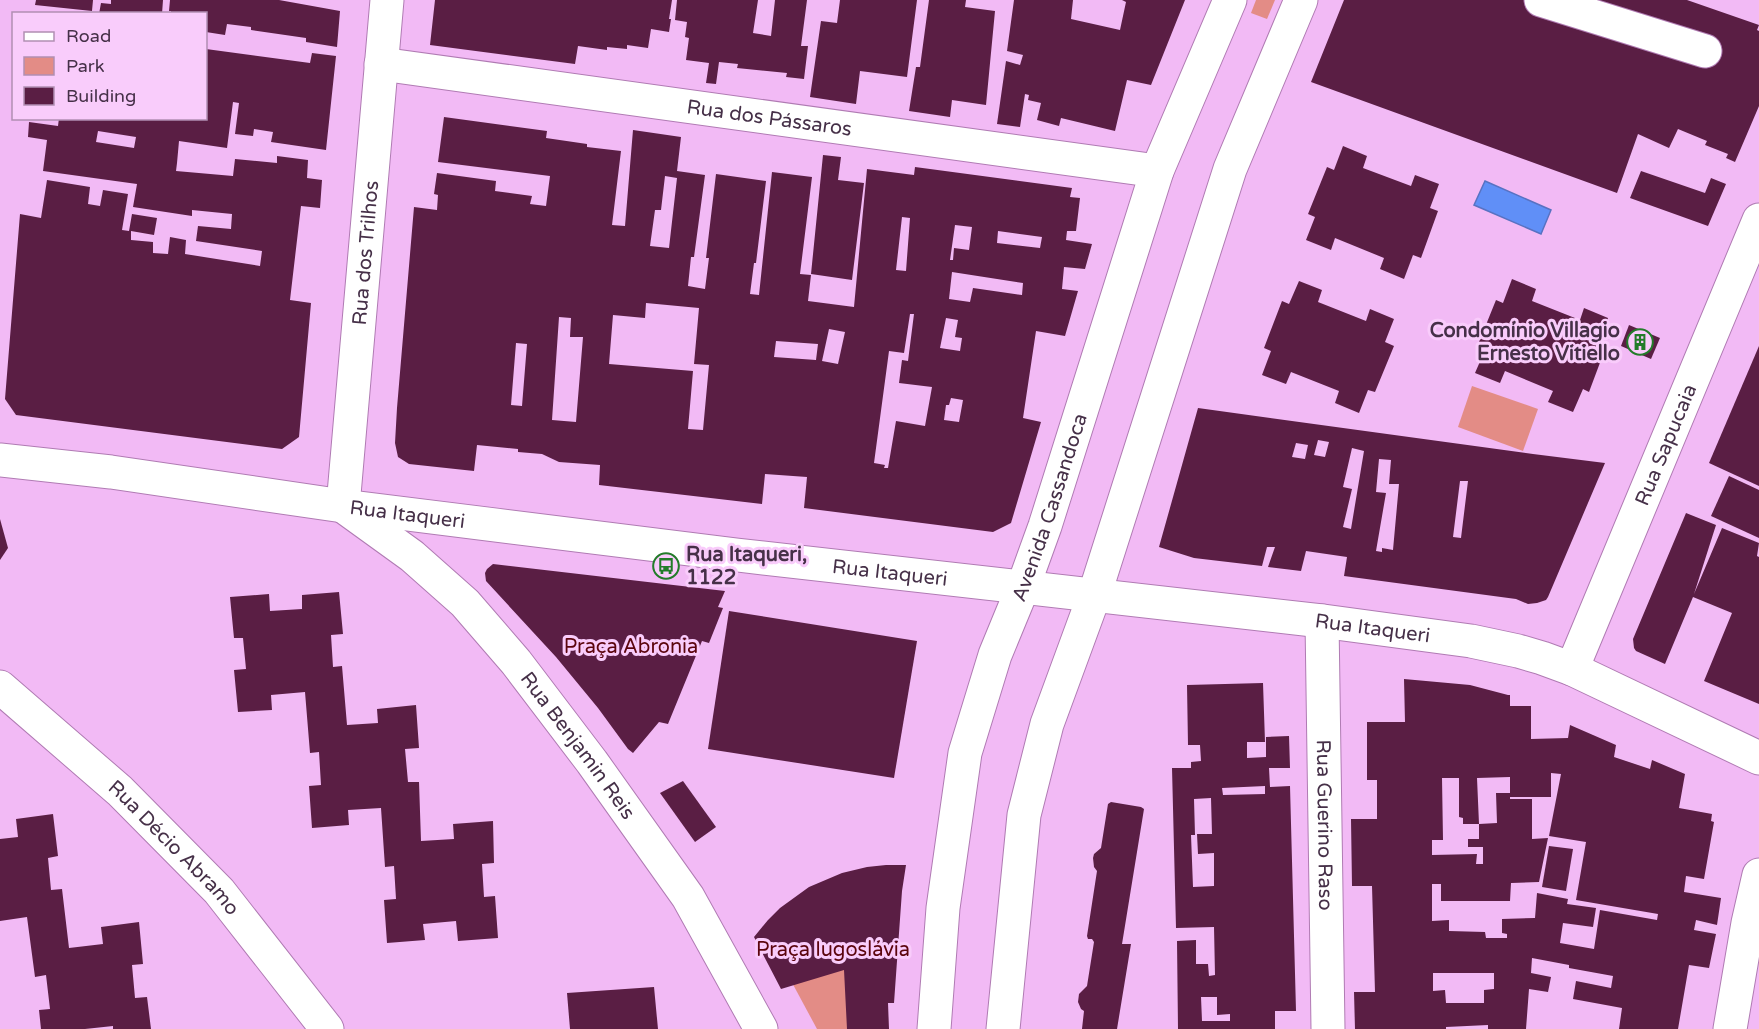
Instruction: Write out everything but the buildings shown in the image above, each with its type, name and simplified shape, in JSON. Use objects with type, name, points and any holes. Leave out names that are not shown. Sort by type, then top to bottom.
[{"type":"street","name":"Rua dos Trilhos","points":[[343,506],[387,0]]},
{"type":"street","name":"Avenida Cassandoca","points":[[934,1029],[943,908],[965,753],[996,655],[1048,517],[1157,171],[1230,0]]},
{"type":"street","points":[[1003,1029],[1024,815],[1047,724],[1094,596],[1230,169],[1301,0]]},
{"type":"street","points":[[1541,0],[1705,51]]},
{"type":"street","name":"Rua dos Pássaros","points":[[381,64],[1157,171]]},
{"type":"street","name":"Rua Sapucaia","points":[[1572,669],[1759,220]]},
{"type":"street","name":"Rua Itaqueri","points":[[0,460],[111,472],[343,506],[737,555],[1322,621],[1471,641],[1526,653],[1572,669],[1759,758]]},
{"type":"street","name":"Rua Benjamin Reis","points":[[343,506],[412,556],[465,603],[516,663],[598,771],[688,897],[761,1029]]},
{"type":"street","name":"Rua Guerino Raso","points":[[1322,621],[1328,1029]]},
{"type":"street","name":"Rua Décio Abramo","points":[[0,687],[120,791],[219,891],[327,1029]]},
{"type":"street","points":[[1730,1029],[1748,923],[1759,875]]},
{"type":"green space","points":[[1256,0],[1275,0],[1267,19],[1251,13]]},
{"type":"green space","points":[[1472,386],[1538,409],[1523,451],[1458,427]]},
{"type":"green space","name":"Praça Iugoslávia","points":[[808,901],[881,1029],[817,1029],[768,938]]},
{"type":"water","points":[[1485,181],[1551,210],[1541,234],[1474,205]]},
{"type":"place","name":"Condomínio Villagio Ernesto Vitiello","points":[[1640,342]]},
{"type":"place","name":"Rua Itaqueri, 1122","points":[[666,566]]},
{"type":"park label","name":"Praça Abronia","points":[[631,646]]}]
